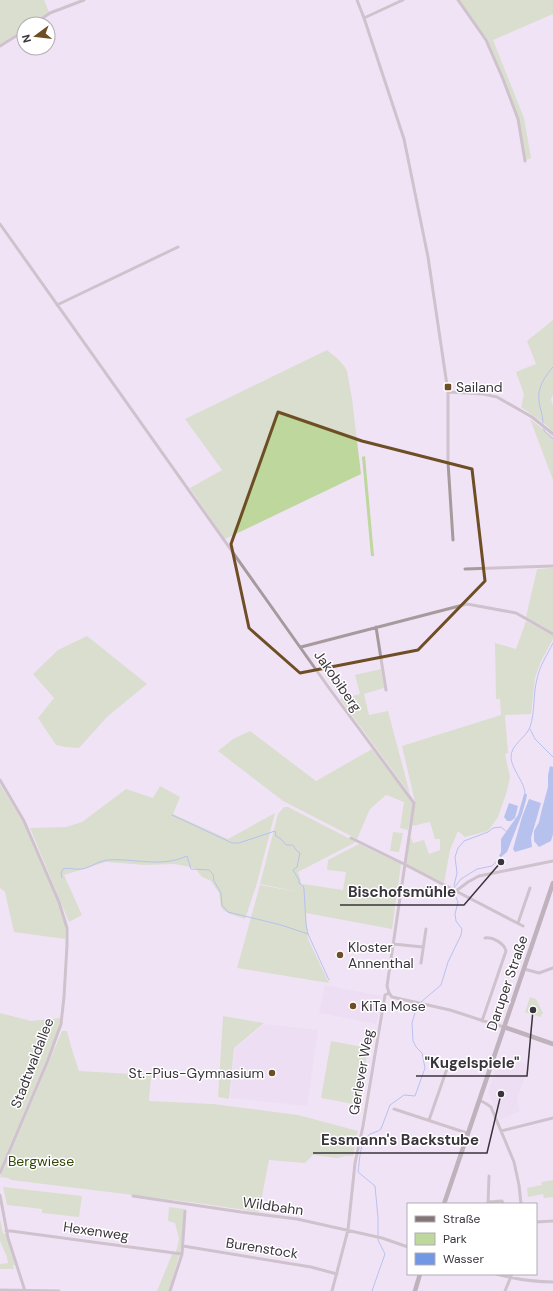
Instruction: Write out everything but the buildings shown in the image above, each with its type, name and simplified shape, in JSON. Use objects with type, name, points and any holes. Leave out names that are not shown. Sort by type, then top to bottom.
[{"type":"street","points":[[46,16],[84,0]]},
{"type":"street","points":[[357,0],[404,139],[428,257],[448,392],[448,462],[453,540]]},
{"type":"street","points":[[364,18],[403,0]]},
{"type":"street","points":[[458,0],[486,40],[503,79],[518,119],[525,161]]},
{"type":"street","points":[[0,46],[16,36]]},
{"type":"street","points":[[0,224],[301,647]]},
{"type":"street","points":[[57,305],[178,246]]},
{"type":"street","points":[[448,392],[483,394],[497,397],[540,423],[553,434]]},
{"type":"street","points":[[465,569],[553,566]]},
{"type":"street","name":"Jakobiberg","points":[[414,802],[329,688],[301,647],[467,604],[516,613],[553,634]]},
{"type":"street","points":[[376,627],[386,690]]},
{"type":"street","name":"Stadtwaldallee","points":[[0,780],[24,821],[57,895],[67,928],[67,945],[61,1024],[0,1173]]},
{"type":"street","name":"Gerlever Weg","points":[[332,1291],[348,1230],[356,1155],[363,1126],[385,994],[388,993],[387,986],[414,802]]},
{"type":"street","points":[[351,838],[456,890],[523,926]]},
{"type":"street","points":[[456,890],[479,876],[553,861]]},
{"type":"street","name":"Daruper Straße","points":[[444,1203],[553,883]]},
{"type":"street","points":[[518,923],[530,888]]},
{"type":"street","points":[[421,963],[426,929]]},
{"type":"street","points":[[482,1021],[506,951],[504,946],[491,938],[485,938]]},
{"type":"street","points":[[393,944],[423,947]]},
{"type":"street","points":[[524,969],[539,973],[553,968]]},
{"type":"street","points":[[388,993],[392,997],[450,1010],[553,1044]]},
{"type":"street","points":[[429,1120],[450,1063]]},
{"type":"street","points":[[479,1100],[491,1107],[514,1162],[522,1203]]},
{"type":"street","points":[[394,1109],[467,1133]]},
{"type":"street","points":[[501,1131],[553,1118]]},
{"type":"street","points":[[489,1176],[489,1203],[502,1201],[503,1203]]},
{"type":"street","points":[[0,1195],[6,1231],[25,1291]]},
{"type":"street","name":"Wildbahn","points":[[133,1196],[241,1212],[297,1218],[382,1238],[407,1246]]},
{"type":"street","points":[[170,1291],[182,1254],[185,1211]]},
{"type":"street","points":[[537,1222],[553,1221]]},
{"type":"street","name":"Hexenweg","points":[[6,1231],[182,1254]]},
{"type":"street","name":"Burenstock","points":[[183,1246],[311,1267],[337,1274]]},
{"type":"street","points":[[415,1291],[420,1275]]},
{"type":"street","points":[[505,1291],[512,1276],[532,1281],[553,1282]]},
{"type":"street","points":[[0,1290],[59,1291]]},
{"type":"highlighted area","points":[[278,412],[362,441],[472,469],[485,581],[418,650],[300,673],[249,628],[231,544]]},
{"type":"shaded area","points":[[325,985],[382,996],[376,1024],[319,1013]]},
{"type":"shaded area","name":"St.-Pius-Gymnasium","points":[[265,1024],[318,1030],[307,1106],[230,1098],[235,1048]]},
{"type":"shaded area","points":[[501,1055],[529,1065],[517,1100],[520,1111],[500,1120],[488,1092]]},
{"type":"green space","points":[[0,0],[44,0],[49,12],[43,16],[16,16],[16,34],[0,44]]},
{"type":"green space","points":[[459,0],[553,0],[553,14],[493,40],[524,118],[531,158],[526,160],[519,120],[505,80],[486,38]]},
{"type":"green space","points":[[553,320],[553,395],[551,399],[553,406],[553,432],[545,424],[521,407],[524,394],[516,372],[536,364],[527,341]]},
{"type":"green space","points":[[327,350],[339,360],[347,371],[361,474],[225,539],[190,488],[222,470],[185,419]]},
{"type":"green space","points":[[530,419],[553,437],[553,480]]},
{"type":"green space","points":[[365,456],[374,556],[371,556],[362,457]]},
{"type":"green space","points":[[553,568],[553,632],[526,617],[537,569]]},
{"type":"green space","points":[[526,621],[553,635],[553,639],[541,661],[535,678],[531,714],[505,715],[508,753],[505,754],[510,777],[507,791],[498,817],[488,831],[465,837],[458,831],[450,850],[444,883],[406,864],[410,838],[413,843],[424,840],[429,854],[440,850],[440,839],[435,839],[430,822],[412,826],[415,802],[402,746],[501,715],[500,699],[496,699],[495,643],[516,649]]},
{"type":"green space","points":[[87,636],[147,684],[107,717],[79,748],[56,745],[38,718],[54,698],[33,674],[58,650]]},
{"type":"green space","points":[[381,669],[384,688],[364,694],[369,715],[388,711],[410,794],[340,699],[360,694],[355,675]]},
{"type":"green space","points":[[250,731],[316,781],[372,749],[413,803],[408,830],[400,828],[404,802],[386,795],[370,809],[357,839],[283,801],[218,751],[233,739]]},
{"type":"green space","points":[[0,784],[27,829],[58,902],[65,924],[65,939],[14,932],[5,892],[0,888]]},
{"type":"green space","points":[[160,786],[180,797],[173,814],[228,839],[275,813],[257,883],[245,919],[223,910],[221,907],[219,893],[211,881],[202,877],[195,868],[175,864],[145,865],[106,862],[64,875],[82,915],[69,922],[30,828],[66,827],[82,822],[126,789],[153,798]]},
{"type":"green space","points":[[284,807],[288,807],[356,842],[298,872],[303,889],[303,884],[343,890],[346,872],[327,870],[328,860],[359,844],[401,864],[392,929],[306,913],[305,905],[308,939],[329,983],[237,968],[260,885],[304,893],[260,884],[278,814]]},
{"type":"green space","points":[[393,832],[403,833],[399,852],[390,851]]},
{"type":"green space","points":[[530,997],[536,999],[543,1013],[540,1017],[525,1012]]},
{"type":"green space","points":[[0,1013],[31,1021],[61,1018],[56,1037],[0,1169]]},
{"type":"green space","points":[[223,1016],[264,1023],[234,1048],[229,1099],[218,1097]]},
{"type":"green space","name":"Bergwiese","points":[[62,1031],[67,1031],[79,1071],[151,1075],[149,1101],[213,1104],[298,1115],[358,1131],[353,1156],[337,1158],[313,1155],[305,1163],[269,1160],[259,1212],[11,1180],[0,1177]]},
{"type":"green space","points":[[331,1041],[368,1048],[359,1105],[321,1098]]},
{"type":"green space","points":[[553,1180],[553,1197],[544,1198],[543,1194],[528,1197],[527,1188],[542,1185],[541,1182]]},
{"type":"green space","points":[[3,1187],[82,1196],[79,1217],[42,1213],[42,1209],[7,1205]]},
{"type":"green space","points":[[169,1207],[184,1209],[182,1245],[169,1291],[157,1291],[173,1252],[176,1252],[179,1239],[175,1223],[168,1221]]},
{"type":"green space","points":[[0,1219],[3,1233],[6,1234],[15,1265],[13,1265],[14,1269],[0,1269],[0,1264],[8,1263],[0,1241]]},
{"type":"water","points":[[550,766],[553,767],[553,834],[551,841],[539,847],[534,841],[534,831],[539,822],[548,787]]},
{"type":"water","points":[[524,794],[527,794],[522,814],[507,852],[501,857],[499,856],[501,852],[501,839],[518,815]]},
{"type":"water","points":[[529,799],[541,803],[531,838],[532,847],[515,852],[513,849]]},
{"type":"water","points":[[509,803],[518,806],[515,818],[511,821],[507,821],[504,817]]},
{"type":"waterway","points":[[543,423],[539,401],[539,391],[547,374],[553,367]]},
{"type":"waterway","points":[[544,428],[544,431],[553,439]]},
{"type":"waterway","points":[[525,794],[525,790],[512,763],[511,753],[530,727],[533,716],[538,674],[553,643]]},
{"type":"waterway","points":[[530,729],[535,739],[553,757]]},
{"type":"waterway","points":[[172,815],[232,843],[239,843],[275,831],[276,836],[286,845],[293,845],[300,853],[297,867],[293,870],[299,880],[299,883],[304,889],[308,934]]},
{"type":"waterway","points":[[454,886],[457,873],[455,857],[458,848],[464,841],[488,832],[493,828],[501,827],[507,832]]},
{"type":"waterway","points":[[62,878],[61,873],[63,869],[84,869],[107,860],[157,862],[177,860],[187,856],[191,869],[209,870],[213,874],[214,881],[221,893],[222,905],[228,912],[281,925],[308,934],[329,980]]},
{"type":"waterway","points":[[454,888],[461,879],[477,869],[492,866],[501,857]]},
{"type":"waterway","points":[[421,1002],[441,985],[448,962],[461,935],[462,929],[456,921],[455,914],[458,902],[454,891]]},
{"type":"waterway","points":[[372,1291],[385,1254],[378,1240],[378,1218],[375,1186],[358,1172],[361,1152],[366,1137],[381,1129],[390,1105],[404,1095],[415,1096],[425,1068],[422,1053],[413,1041],[412,1023],[419,1004]]},
{"type":"place","name":"Sailand","points":[[448,387]]},
{"type":"place","name":"Bischofsmühle","points":[[501,862]]},
{"type":"place","name":"Kloster Annenthal","points":[[340,955]]},
{"type":"place","name":"KiTa Mose","points":[[353,1006]]},
{"type":"place","name":"\"Kugelspiele\"","points":[[533,1010]]},
{"type":"place","name":"St.-Pius-Gymnasium","points":[[272,1073]]},
{"type":"place","name":"Essmann's Backstube","points":[[501,1094]]}]
